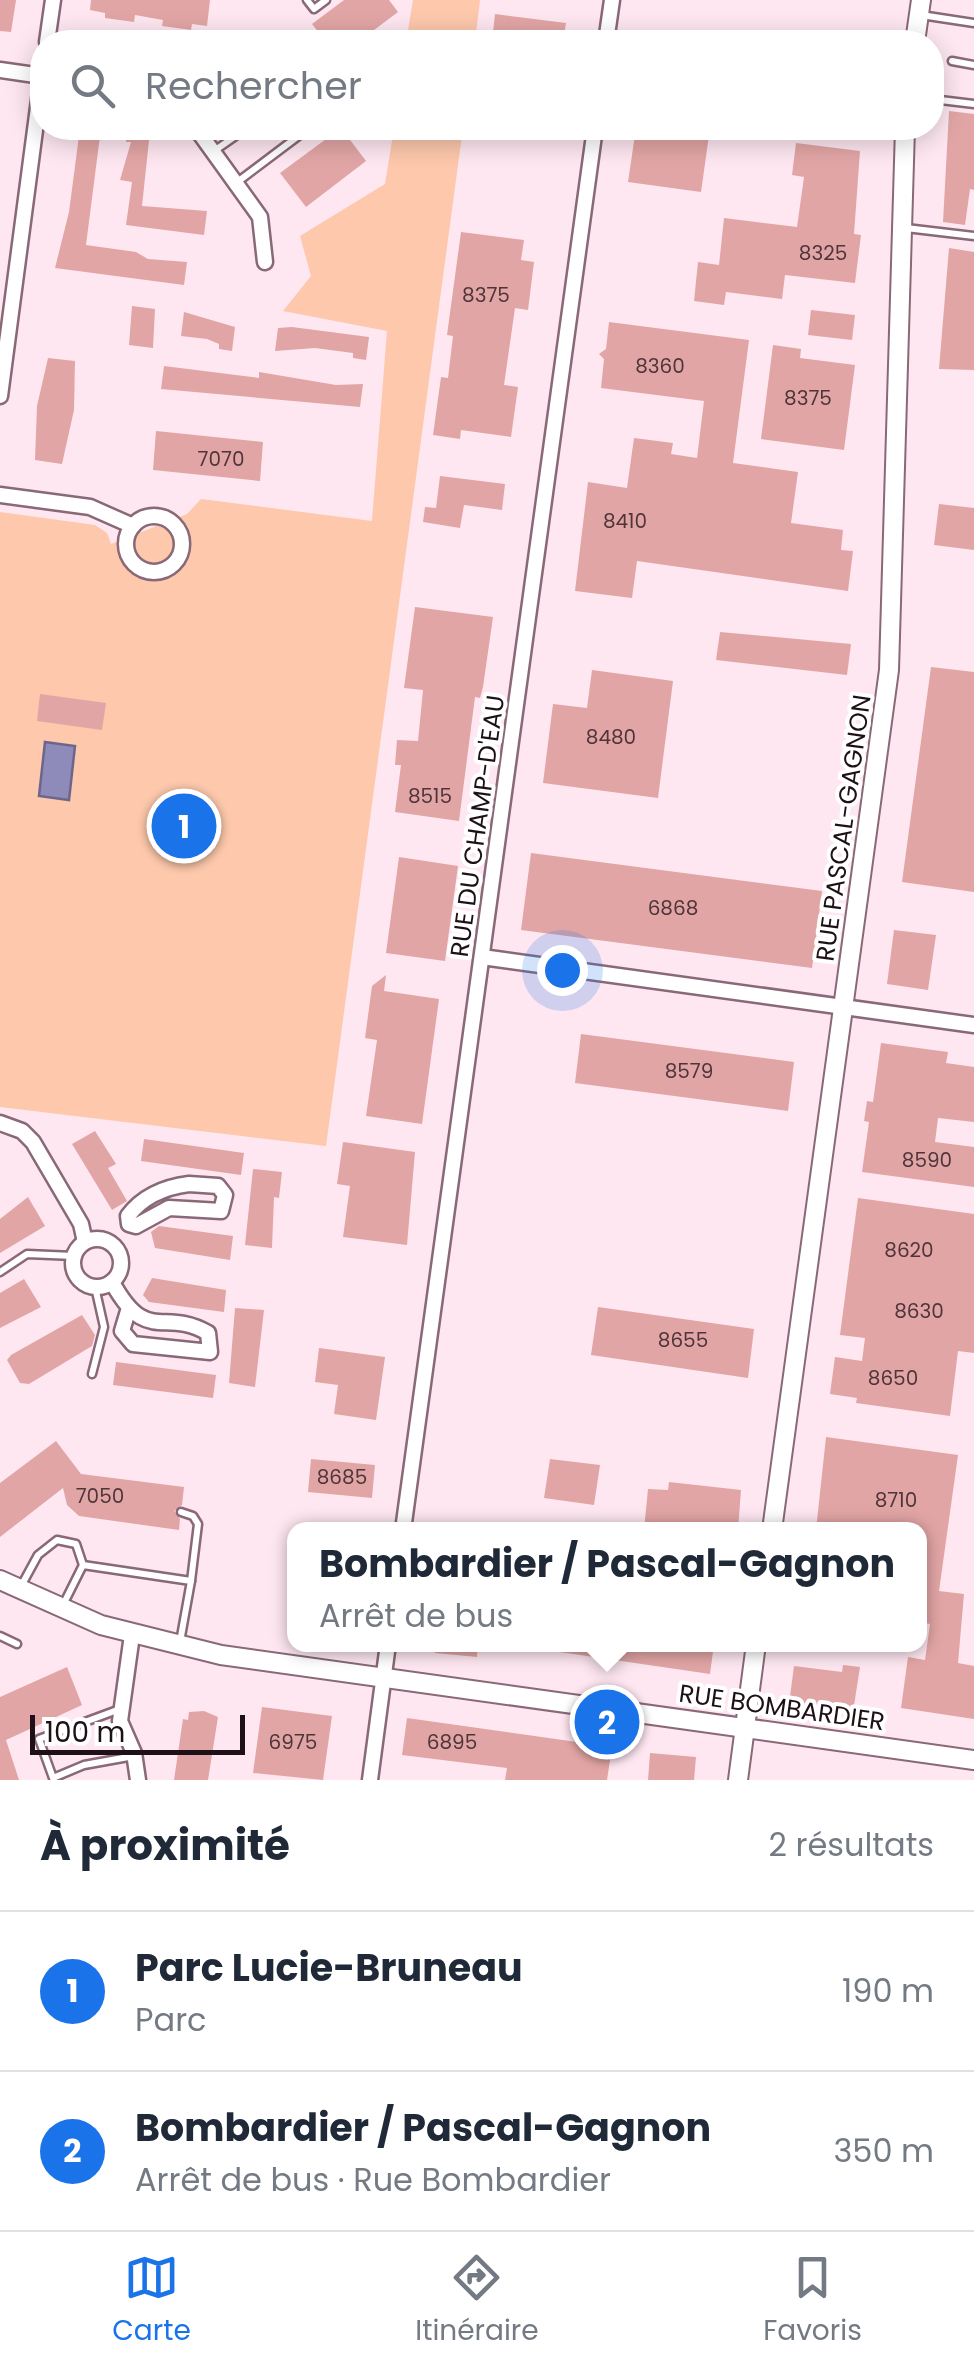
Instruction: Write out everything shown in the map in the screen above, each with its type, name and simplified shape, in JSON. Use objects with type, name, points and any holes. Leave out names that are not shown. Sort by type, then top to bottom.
[{"type":"street","points":[[49,30],[53,0]]},
{"type":"street","points":[[608,30],[612,0]]},
{"type":"street","points":[[0,70],[30,74]]},
{"type":"street","points":[[0,396],[34,140]]},
{"type":"street","points":[[204,140],[260,217],[265,262]]},
{"type":"street","name":"RUE DU CHAMP-D'EAU","points":[[404,1522],[593,140]]},
{"type":"street","name":"RUE PASCAL-GAGNON","points":[[773,1522],[892,642],[905,140]]},
{"type":"street","points":[[0,495],[90,507],[133,526]]},
{"type":"street","points":[[150,516],[168,520],[182,543],[176,560],[162,570],[137,566],[126,542],[133,526],[150,516]]},
{"type":"street","points":[[482,957],[974,1025]]},
{"type":"street","points":[[0,1123],[22,1131],[33,1142],[81,1224],[85,1242]]},
{"type":"street","points":[[113,1245],[130,1224],[134,1208],[174,1186],[218,1186],[225,1195],[220,1211],[214,1213],[169,1208],[136,1226],[130,1224]]},
{"type":"street","points":[[103,1239],[113,1245],[121,1264],[112,1282],[95,1287],[77,1276],[74,1256],[85,1242],[103,1239]]},
{"type":"street","points":[[112,1282],[128,1311],[152,1323],[201,1329],[211,1340],[210,1352],[133,1344],[122,1331],[128,1311]]},
{"type":"street","name":"RUE BOMBARDIER","points":[[0,1580],[132,1634],[179,1646],[974,1760]]},
{"type":"street","points":[[132,1634],[120,1709],[123,1734],[136,1756],[138,1780]]},
{"type":"street","points":[[370,1780],[387,1652]]},
{"type":"street","points":[[738,1780],[755,1652]]},
{"type":"lane","points":[[307,0],[314,9],[326,0]]},
{"type":"lane","points":[[920,7],[974,23]]},
{"type":"lane","points":[[952,62],[974,64]]},
{"type":"lane","points":[[944,100],[974,104]]},
{"type":"lane","points":[[213,152],[230,140]]},
{"type":"lane","points":[[236,183],[293,140]]},
{"type":"lane","points":[[902,228],[974,236]]},
{"type":"lane","points":[[0,1272],[27,1254],[74,1256]]},
{"type":"lane","points":[[92,1374],[104,1327],[95,1287]]},
{"type":"lane","points":[[179,1646],[198,1524],[193,1516],[181,1512]]},
{"type":"lane","points":[[19,1590],[38,1556],[57,1540],[76,1544],[83,1565],[62,1608]]},
{"type":"lane","points":[[83,1565],[190,1581]]},
{"type":"lane","points":[[0,1636],[16,1644]]},
{"type":"lane","points":[[120,1709],[39,1740],[53,1778],[84,1766],[136,1756]]},
{"type":"shaded area","points":[[413,0],[480,0],[476,30],[408,30]]},
{"type":"shaded area","points":[[392,140],[461,140],[326,1146],[0,1107],[0,512],[95,525],[107,533],[111,544],[187,514],[201,499],[372,521],[387,331],[283,311],[311,276],[300,236],[385,184]]},
{"type":"shaded area","points":[[45,742],[75,746],[69,800],[39,796]]},
{"type":"building","points":[[0,0],[16,0],[11,32],[0,31]]},
{"type":"building","points":[[91,0],[210,0],[207,26],[192,24],[191,30],[162,26],[163,20],[135,15],[134,22],[105,18],[105,13],[90,10]]},
{"type":"building","points":[[344,0],[389,0],[398,12],[374,30],[317,30],[312,24]]},
{"type":"building","points":[[495,14],[566,23],[565,30],[493,30]]},
{"type":"building","points":[[949,111],[974,114],[974,190],[970,189],[965,225],[943,222]]},
{"type":"building","points":[[78,140],[99,140],[86,245],[136,252],[148,259],[187,262],[184,285],[55,268],[69,212]]},
{"type":"building","points":[[149,140],[142,206],[207,211],[204,235],[126,225],[132,182],[120,180],[131,142],[126,142]]},
{"type":"building","points":[[325,140],[350,140],[366,161],[306,207],[280,173]]},
{"type":"building","points":[[634,140],[708,140],[701,192],[628,182]]},
{"type":"building","points":[[796,143],[860,151],[854,234],[861,235],[855,283],[785,275],[782,299],[726,292],[724,305],[694,301],[698,262],[719,265],[724,218],[797,227],[804,177],[792,175]]},
{"type":"building","points":[[461,232],[524,240],[521,260],[534,262],[528,310],[515,308],[504,385],[518,387],[511,437],[461,430],[460,439],[433,435],[441,377],[448,378],[453,336],[447,335]]},
{"type":"building","points":[[949,248],[974,252],[974,370],[939,369]]},
{"type":"building","points":[[132,306],[155,309],[153,348],[129,345]]},
{"type":"building","points":[[811,310],[855,315],[852,340],[808,335]]},
{"type":"building","points":[[184,312],[235,327],[232,351],[219,349],[219,344],[207,339],[181,336]]},
{"type":"building","points":[[609,322],[749,340],[733,463],[798,472],[791,523],[843,530],[841,550],[853,551],[848,591],[637,561],[632,598],[575,591],[588,482],[627,488],[634,438],[673,443],[671,454],[697,458],[704,401],[601,388],[604,359],[599,354],[606,349]]},
{"type":"building","points":[[278,328],[369,337],[366,360],[353,358],[353,353],[315,348],[275,351]]},
{"type":"building","points":[[773,345],[801,349],[800,358],[855,365],[844,450],[761,439]]},
{"type":"building","points":[[48,358],[75,361],[74,410],[62,464],[35,460],[37,406]]},
{"type":"building","points":[[164,366],[259,378],[259,372],[336,385],[363,384],[360,407],[161,389]]},
{"type":"building","points":[[156,431],[263,442],[260,481],[153,470]]},
{"type":"building","points":[[440,476],[505,484],[502,510],[464,505],[460,528],[423,522],[425,507],[436,508]]},
{"type":"building","points":[[939,504],[974,508],[974,550],[934,545]]},
{"type":"building","points":[[415,607],[493,617],[483,687],[480,698],[475,697],[459,821],[395,812],[401,765],[395,765],[397,740],[418,741],[423,690],[404,688]]},
{"type":"building","points":[[720,632],[851,644],[847,675],[716,660]]},
{"type":"building","points":[[931,667],[974,672],[974,892],[902,882]]},
{"type":"building","points":[[592,670],[673,681],[658,798],[543,783],[553,704],[587,708]]},
{"type":"building","points":[[40,694],[106,703],[102,730],[37,721]]},
{"type":"building","points":[[531,853],[822,891],[812,968],[521,930]]},
{"type":"building","points":[[399,857],[458,866],[445,961],[386,953]]},
{"type":"building","points":[[894,930],[936,935],[928,990],[887,984]]},
{"type":"building","points":[[386,975],[384,991],[439,999],[422,1124],[366,1116],[377,1040],[365,1038],[372,986]]},
{"type":"building","points":[[581,1034],[794,1062],[788,1111],[575,1083]]},
{"type":"building","points":[[881,1043],[948,1052],[946,1063],[974,1067],[974,1122],[938,1118],[935,1142],[974,1147],[974,1187],[862,1172],[869,1122],[864,1121],[867,1101],[873,1102]]},
{"type":"building","points":[[95,1131],[116,1164],[108,1168],[127,1201],[112,1210],[72,1144]]},
{"type":"building","points":[[144,1139],[244,1153],[241,1175],[141,1161]]},
{"type":"building","points":[[343,1142],[415,1152],[407,1245],[343,1237],[350,1186],[337,1184]]},
{"type":"building","points":[[253,1169],[282,1172],[279,1198],[274,1197],[272,1248],[245,1245]]},
{"type":"building","points":[[28,1197],[45,1226],[0,1253],[0,1219]]},
{"type":"building","points":[[858,1198],[974,1214],[974,1353],[958,1351],[950,1416],[856,1403],[857,1398],[830,1394],[835,1357],[862,1361],[865,1338],[840,1335]]},
{"type":"building","points":[[159,1226],[233,1236],[230,1260],[155,1248],[151,1232]]},
{"type":"building","points":[[152,1278],[226,1290],[224,1312],[149,1302],[143,1295]]},
{"type":"building","points":[[24,1279],[41,1307],[0,1328],[0,1293]]},
{"type":"building","points":[[598,1307],[754,1329],[748,1378],[591,1355]]},
{"type":"building","points":[[235,1308],[264,1310],[255,1387],[229,1383]]},
{"type":"building","points":[[82,1315],[95,1335],[92,1346],[29,1384],[20,1383],[7,1360],[11,1355]]},
{"type":"building","points":[[319,1348],[385,1357],[376,1420],[334,1414],[338,1385],[315,1382]]},
{"type":"building","points":[[116,1362],[216,1375],[213,1398],[113,1385]]},
{"type":"building","points":[[826,1437],[958,1455],[939,1591],[964,1594],[958,1663],[974,1666],[974,1719],[901,1708],[908,1657],[925,1660],[927,1652],[927,1522],[817,1522]]},
{"type":"building","points":[[56,1441],[81,1474],[184,1487],[182,1505],[174,1511],[180,1519],[179,1530],[79,1516],[67,1505],[63,1488],[0,1537],[0,1483]]},
{"type":"building","points":[[311,1459],[375,1465],[372,1498],[308,1492]]},
{"type":"building","points":[[550,1459],[600,1465],[594,1505],[544,1498]]},
{"type":"building","points":[[669,1482],[741,1490],[739,1522],[645,1522],[648,1489],[668,1490]]},
{"type":"building","points":[[435,1652],[477,1652],[477,1657]]},
{"type":"building","points":[[560,1652],[713,1652],[710,1674]]},
{"type":"building","points":[[843,1665],[860,1667],[853,1712],[789,1704],[794,1666],[842,1672]]},
{"type":"building","points":[[67,1667],[82,1705],[6,1740],[19,1780],[0,1780],[0,1697]]},
{"type":"building","points":[[262,1707],[332,1716],[323,1780],[253,1773]]},
{"type":"building","points":[[204,1711],[218,1717],[208,1780],[174,1780],[183,1719],[188,1720],[189,1712]]},
{"type":"building","points":[[407,1718],[612,1747],[607,1780],[505,1780],[507,1768],[402,1755]]},
{"type":"building","points":[[650,1753],[696,1757],[694,1780],[648,1780]]},
{"type":"place","name":"Parc Lucie-Bruneau","points":[[184,826]]},
{"type":"place","name":"Bombardier / Pascal-Gagnon","points":[[607,1722]]}]
